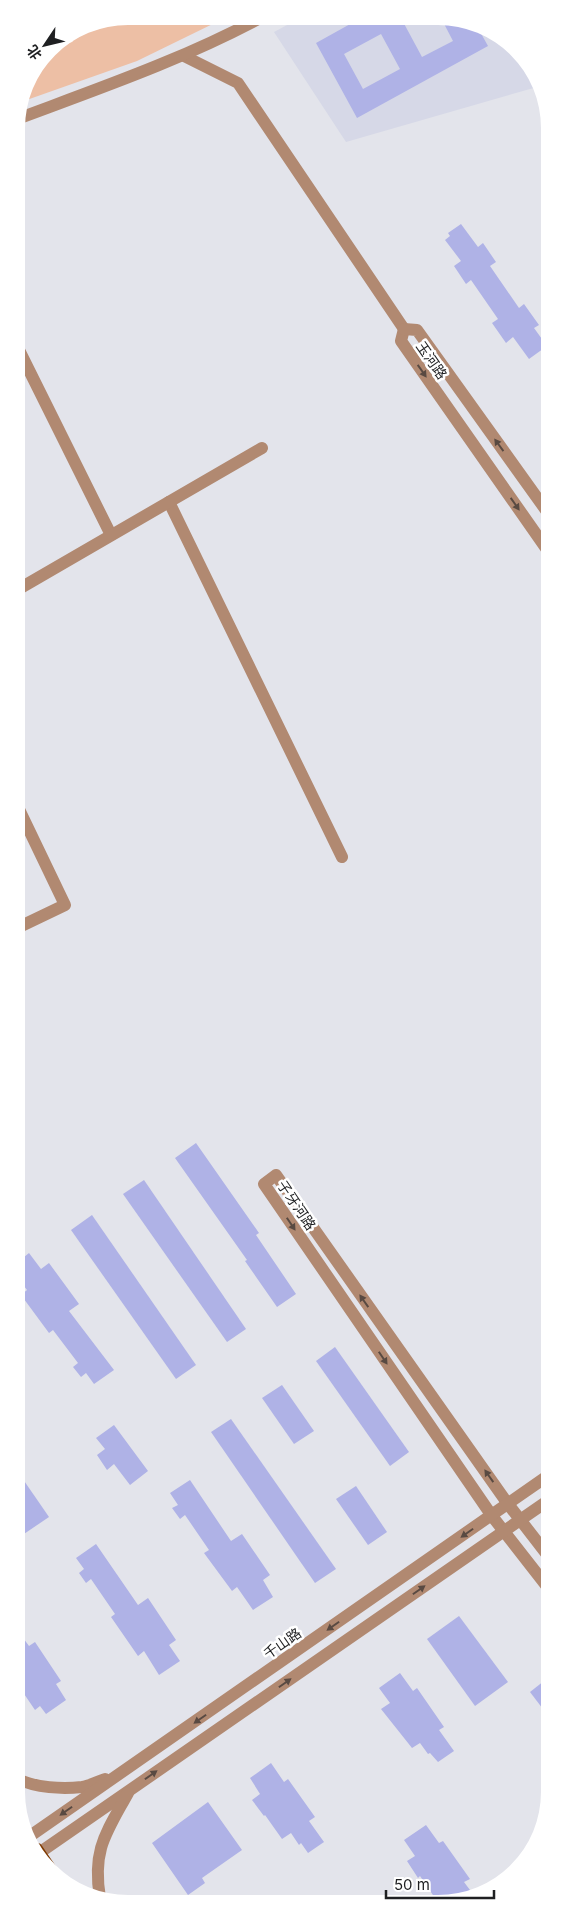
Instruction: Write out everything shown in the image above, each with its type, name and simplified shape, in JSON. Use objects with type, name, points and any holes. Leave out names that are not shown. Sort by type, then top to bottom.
[{"type":"street","points":[[26,116],[184,56],[221,40],[248,25]]},
{"type":"street","points":[[184,56],[238,83],[404,329]]},
{"type":"street","name":"玉河路","points":[[541,503],[417,330],[404,329],[401,341],[541,541]]},
{"type":"street","points":[[25,362],[111,535]]},
{"type":"street","points":[[25,585],[262,448]]},
{"type":"street","points":[[168,502],[342,857]]},
{"type":"street","points":[[25,822],[65,905],[25,924]]},
{"type":"street","name":"子牙河路","points":[[541,1546],[508,1504],[276,1175],[264,1184],[492,1516],[541,1579]]},
{"type":"street","name":"千山路","points":[[34,1833],[541,1481]]},
{"type":"street","points":[[43,1851],[541,1506]]},
{"type":"street","points":[[25,1782],[54,1787],[83,1787],[119,1775]]},
{"type":"street","points":[[99,1891],[96,1878],[102,1841],[129,1791]]},
{"type":"shaded area","points":[[121,25],[211,25],[137,61],[30,99],[43,70],[70,70],[70,43],[95,30]]},
{"type":"shaded area","points":[[287,25],[445,25],[458,27],[471,30],[501,46],[520,65],[533,88],[346,142],[274,32]]},
{"type":"building","points":[[348,25],[405,25],[422,57],[453,41],[445,25],[471,30],[482,36],[488,46],[357,118],[316,43]],"holes":[[[381,34],[400,69],[363,89],[344,54]]]},
{"type":"building","points":[[461,224],[478,247],[483,243],[496,262],[490,266],[519,308],[524,304],[539,325],[534,328],[541,338],[541,350],[529,359],[513,337],[506,343],[492,323],[498,319],[471,280],[466,284],[454,266],[461,261],[445,240],[450,236],[448,233]]},
{"type":"building","points":[[196,1143],[259,1233],[256,1235],[296,1294],[277,1307],[245,1261],[247,1260],[175,1158]]},
{"type":"building","points":[[144,1180],[246,1329],[227,1342],[123,1194]]},
{"type":"building","points":[[92,1215],[196,1365],[176,1379],[71,1230]]},
{"type":"building","points":[[29,1253],[41,1269],[49,1263],[79,1304],[69,1311],[114,1370],[94,1384],[86,1373],[81,1377],[73,1367],[78,1363],[53,1330],[49,1333],[25,1300],[25,1292],[27,1290],[25,1287],[25,1256]]},
{"type":"building","points":[[335,1347],[409,1452],[390,1466],[316,1361]]},
{"type":"building","points":[[282,1385],[314,1431],[294,1444],[262,1398]]},
{"type":"building","points":[[231,1419],[336,1569],[315,1583],[211,1432]]},
{"type":"building","points":[[114,1425],[148,1471],[130,1485],[114,1464],[107,1470],[97,1455],[105,1449],[96,1438]]},
{"type":"building","points":[[190,1480],[231,1541],[242,1534],[270,1575],[263,1580],[273,1597],[253,1610],[237,1587],[232,1591],[204,1553],[209,1550],[185,1515],[180,1519],[172,1508],[178,1505],[170,1493]]},
{"type":"building","points":[[25,1482],[49,1517],[25,1533]]},
{"type":"building","points":[[356,1486],[387,1532],[368,1545],[336,1499]]},
{"type":"building","points":[[96,1544],[138,1605],[148,1598],[176,1640],[169,1645],[180,1661],[159,1675],[144,1651],[138,1656],[111,1617],[115,1614],[91,1579],[86,1583],[79,1573],[84,1569],[76,1558]]},
{"type":"building","points":[[459,1616],[508,1682],[475,1706],[427,1639]]},
{"type":"building","points":[[25,1641],[29,1646],[35,1642],[61,1681],[56,1684],[66,1700],[46,1714],[40,1706],[35,1710],[25,1695]]},
{"type":"building","points":[[400,1673],[413,1691],[417,1688],[444,1727],[439,1730],[454,1751],[438,1762],[430,1753],[428,1754],[420,1743],[412,1748],[381,1709],[390,1703],[379,1688]]},
{"type":"building","points":[[541,1683],[541,1706],[530,1692]]},
{"type":"building","points":[[271,1763],[284,1782],[288,1779],[315,1817],[309,1821],[324,1842],[308,1853],[301,1843],[299,1845],[291,1833],[282,1839],[252,1800],[260,1794],[250,1778]]},
{"type":"building","points":[[208,1802],[242,1850],[202,1878],[205,1883],[188,1895],[152,1843]]},
{"type":"building","points":[[426,1825],[439,1843],[443,1841],[470,1879],[464,1882],[470,1890],[433,1895],[420,1876],[418,1878],[407,1861],[415,1856],[404,1840]]}]
